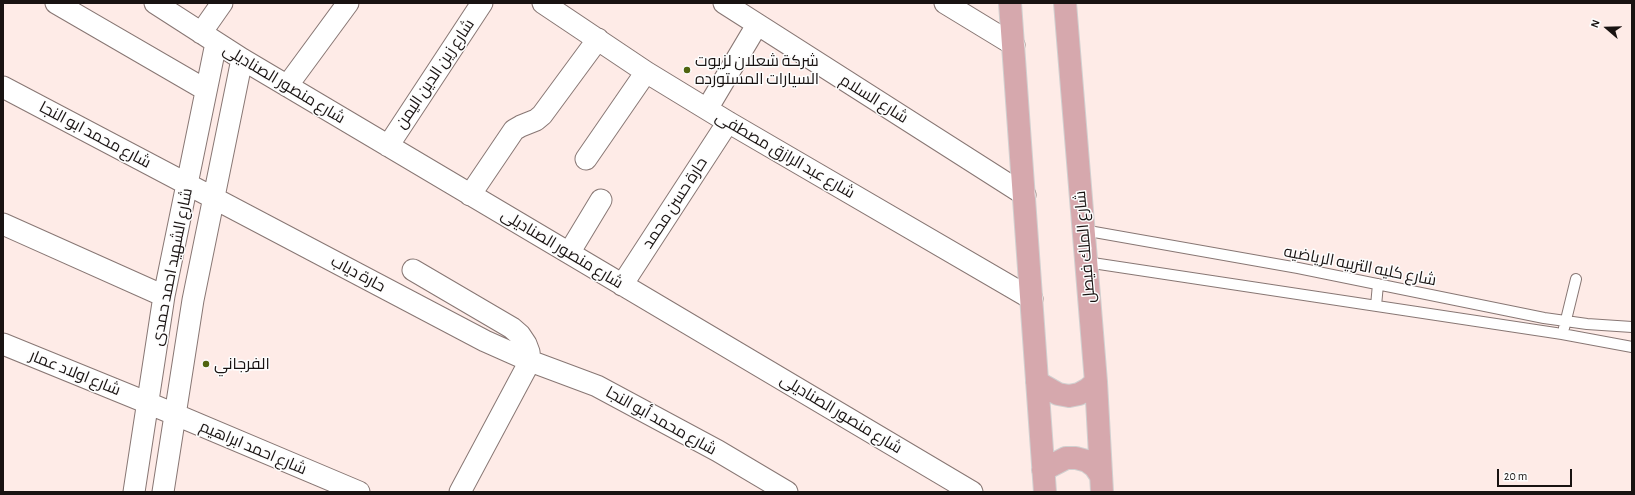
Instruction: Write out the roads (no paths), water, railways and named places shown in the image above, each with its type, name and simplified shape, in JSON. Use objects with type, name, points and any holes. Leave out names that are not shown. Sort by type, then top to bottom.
[{"type":"main road","points":[[1010,3],[1025,195],[1045,492]]},
{"type":"main road","name":"شارع الملك فيصل","points":[[1065,3],[1096,382],[1102,484]]},
{"type":"main road","points":[[1037,382],[1058,394],[1069,396],[1079,394],[1096,382]]},
{"type":"main road","points":[[1044,470],[1066,458],[1076,458],[1086,461],[1095,467],[1102,484]]},
{"type":"street","points":[[56,3],[206,90]]},
{"type":"street","name":"شارع منصور الصناديلى","points":[[155,3],[208,38],[287,86],[972,492]]},
{"type":"street","points":[[208,38],[222,3]]},
{"type":"street","points":[[287,86],[348,3]]},
{"type":"street","name":"شارع زين الدين اليمن","points":[[388,146],[482,3]]},
{"type":"street","name":"شارع عبد الرازق مصطفى","points":[[544,3],[646,72],[728,122],[1032,299]]},
{"type":"street","name":"شارع السلام","points":[[724,3],[1025,195]]},
{"type":"street","points":[[945,3],[1014,45]]},
{"type":"street","points":[[707,109],[757,25]]},
{"type":"street","name":"شارع الشهيد احمد حمدى","points":[[134,492],[164,296],[206,90],[208,38]]},
{"type":"street","points":[[470,194],[514,130],[536,120],[542,115],[598,39]]},
{"type":"street","name":"شارع الشهيد احمد حمدى","points":[[163,492],[193,300],[242,59]]},
{"type":"street","points":[[586,159],[646,72]]},
{"type":"street","name":"شارع محمد ابو النجا","points":[[3,87],[187,184]]},
{"type":"street","name":"حارة حسن محمد","points":[[622,285],[728,122]]},
{"type":"street","name":"حارة دياب","points":[[187,184],[468,333],[530,361]]},
{"type":"street","points":[[569,253],[601,200]]},
{"type":"street","points":[[3,224],[164,296]]},
{"type":"street","points":[[413,270],[512,328],[520,335],[526,344],[530,361],[460,492]]},
{"type":"street","name":"شارع اولاد عمار","points":[[3,344],[148,403]]},
{"type":"street","name":"شارع محمد أبو النجا","points":[[530,361],[597,386],[718,452],[787,492]]},
{"type":"street","name":"شارع احمد ابراهيم","points":[[148,403],[359,492]]},
{"type":"lane","name":"شارع كليه التربيه الرياضيه","points":[[1083,230],[1298,268],[1565,321],[1632,327]]},
{"type":"lane","points":[[1086,262],[1562,334],[1632,347]]},
{"type":"lane","points":[[1562,334],[1576,279]]},
{"type":"lane","points":[[1376,306],[1378,284]]},
{"type":"place","name":"شركة شعلان لزيوت السيارات المستورده","points":[[687,70]]},
{"type":"place","name":"الفرجاني","points":[[206,364]]}]
